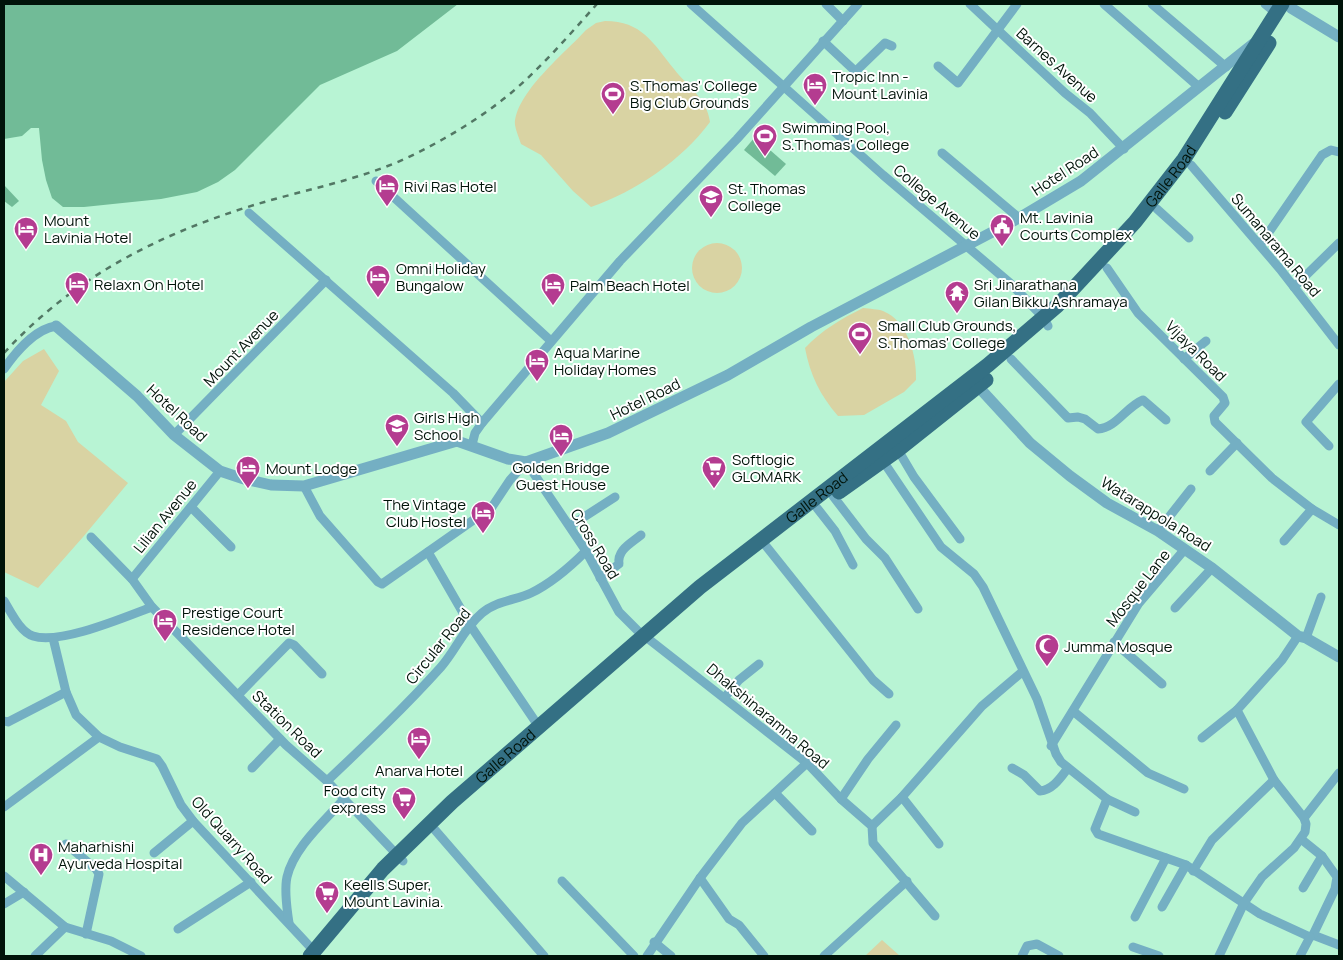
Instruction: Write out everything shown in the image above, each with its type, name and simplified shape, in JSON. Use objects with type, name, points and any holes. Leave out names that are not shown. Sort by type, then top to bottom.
[{"type":"highway","name":"Galle Road","points":[[400,858],[590,692],[649,638],[700,587],[879,456],[974,383],[1012,359],[1115,246],[1167,183],[1236,73],[1281,6]]},
{"type":"highway","name":"Galle Road","points":[[315,954],[400,858],[456,799],[649,638],[833,496],[879,456],[898,450],[1107,268],[1191,165],[1236,73],[1281,6]]},
{"type":"street","name":"College Avenue","points":[[693,4],[883,175],[968,246],[1010,284],[1046,322]]},
{"type":"street","points":[[826,4],[843,21]]},
{"type":"street","points":[[472,445],[475,433],[482,423],[620,262],[737,139],[858,4]]},
{"type":"street","name":"Barnes Avenue","points":[[970,4],[1065,93],[1090,113],[1124,149]]},
{"type":"street","points":[[938,66],[958,83],[1017,4]]},
{"type":"street","points":[[1104,4],[1199,87]]},
{"type":"street","points":[[1152,4],[1236,73]]},
{"type":"street","points":[[1281,6],[1339,37]]},
{"type":"street","points":[[823,41],[857,70],[885,42],[892,46]]},
{"type":"street","name":"Hotel Road","points":[[56,326],[137,396],[174,435],[220,471],[270,485],[304,486],[452,442],[462,442],[508,459],[526,462],[608,433],[720,379],[811,327],[968,246],[1081,181],[1124,149],[1199,87],[1236,73]]},
{"type":"street","points":[[1260,245],[1322,155],[1331,150],[1339,152]]},
{"type":"street","points":[[942,153],[1019,218]]},
{"type":"street","name":"Sumanarama Road","points":[[1191,165],[1260,245],[1339,345]]},
{"type":"street","points":[[376,181],[551,341]]},
{"type":"street","points":[[1157,209],[1189,238]]},
{"type":"street","points":[[249,213],[326,280],[482,423]]},
{"type":"street","points":[[1294,287],[1339,243]]},
{"type":"street","name":"Vijaya Road","points":[[1107,268],[1138,312],[1223,397],[1224,404],[1214,416],[1215,422],[1272,478],[1312,509],[1339,525]]},
{"type":"street","name":"Mount Avenue","points":[[174,435],[326,280]]},
{"type":"street","points":[[4,369],[32,338],[46,328],[56,326]]},
{"type":"street","points":[[1184,359],[1206,341]]},
{"type":"street","points":[[1012,359],[1068,418],[1078,416],[1085,419],[1098,430],[1107,428],[1124,412],[1142,400],[1166,420]]},
{"type":"street","name":"Watarappola Road","points":[[974,383],[1030,443],[1070,476],[1107,503],[1158,531],[1185,549],[1302,637],[1339,657]]},
{"type":"street","points":[[1328,446],[1306,422],[1339,384]]},
{"type":"street","points":[[1210,471],[1237,443]]},
{"type":"street","points":[[898,450],[914,477],[960,539]]},
{"type":"street","points":[[879,456],[941,547],[974,574],[983,587],[1022,672],[1037,699],[1052,746],[1061,762],[1107,798],[1135,812]]},
{"type":"street","points":[[304,486],[320,516],[378,582],[382,584],[492,507],[510,480],[526,462]]},
{"type":"street","name":"Cross Road","points":[[526,462],[586,551],[619,612],[649,638]]},
{"type":"street","name":"Lilian Avenue","points":[[132,580],[220,471]]},
{"type":"street","points":[[1158,531],[1191,489]]},
{"type":"street","points":[[833,496],[866,539],[884,558],[918,608]]},
{"type":"street","points":[[570,526],[615,497]]},
{"type":"street","points":[[191,506],[231,547]]},
{"type":"street","points":[[817,508],[835,531],[854,565]]},
{"type":"street","points":[[1284,541],[1312,509]]},
{"type":"street","points":[[600,578],[616,568],[619,564],[618,557],[620,552],[641,535]]},
{"type":"street","name":"Station Road","points":[[91,537],[132,580],[152,607],[280,739],[327,781],[400,858]]},
{"type":"street","points":[[766,546],[873,680],[889,694]]},
{"type":"street","name":"Mosque Lane","points":[[1052,746],[1139,603],[1185,549]]},
{"type":"street","name":"Circular Road","points":[[327,781],[419,692],[443,664],[470,624],[494,606],[531,593],[544,585],[586,551]]},
{"type":"street","points":[[428,552],[470,624],[537,724]]},
{"type":"street","points":[[1175,608],[1212,568]]},
{"type":"street","points":[[1202,738],[1236,710],[1302,637],[1321,597]]},
{"type":"street","points":[[4,602],[24,631],[33,636],[53,638],[75,633],[152,607]]},
{"type":"street","name":"Old Quarry Road","points":[[53,638],[66,692],[76,715],[98,737],[120,747],[156,759],[162,766],[181,805],[193,822],[289,923],[315,954]]},
{"type":"street","name":"Dhakshinaramna Road","points":[[649,638],[808,763],[841,799],[872,826]]},
{"type":"street","points":[[1114,642],[1162,684]]},
{"type":"street","points":[[238,695],[290,643],[322,674]]},
{"type":"street","points":[[725,697],[739,680],[759,664]]},
{"type":"street","points":[[936,916],[873,843],[871,839],[872,826],[902,797],[982,706],[1022,672]]},
{"type":"street","points":[[4,721],[8,722],[66,692]]},
{"type":"street","points":[[1219,956],[1244,903],[1262,877],[1294,848],[1305,832],[1304,818],[1274,780],[1236,710]]},
{"type":"street","points":[[1073,711],[1148,773],[1184,789]]},
{"type":"street","points":[[841,799],[896,725]]},
{"type":"street","points":[[4,806],[98,737]]},
{"type":"street","points":[[252,768],[280,739]]},
{"type":"street","points":[[647,956],[654,942],[742,823],[808,763]]},
{"type":"street","points":[[1012,768],[1024,775],[1040,791],[1048,789],[1058,781],[1068,768]]},
{"type":"street","points":[[1304,818],[1338,778]]},
{"type":"street","points":[[1193,871],[1212,840],[1274,780]]},
{"type":"street","points":[[775,793],[812,831]]},
{"type":"street","points":[[902,797],[939,844]]},
{"type":"street","points":[[1107,798],[1095,829],[1098,834],[1186,864],[1193,871],[1260,914],[1311,936],[1338,943]]},
{"type":"street","points":[[289,923],[286,878],[292,864],[303,847],[344,799]]},
{"type":"street","points":[[154,854],[193,822]]},
{"type":"street","points":[[434,830],[544,956]]},
{"type":"street","points":[[1300,956],[1335,889],[1337,877],[1322,856],[1301,839]]},
{"type":"street","points":[[66,844],[96,869],[99,874],[86,934]]},
{"type":"street","points":[[1303,888],[1322,856]]},
{"type":"street","points":[[1135,917],[1170,859]]},
{"type":"street","points":[[1162,907],[1186,864]]},
{"type":"street","points":[[4,876],[65,927],[111,941],[141,956]]},
{"type":"street","points":[[700,878],[729,919],[739,925],[764,956]]},
{"type":"street","points":[[562,881],[634,956]]},
{"type":"street","points":[[824,956],[907,881]]},
{"type":"street","points":[[178,929],[251,882]]},
{"type":"street","points":[[4,904],[24,892]]},
{"type":"street","points":[[34,956],[65,927]]},
{"type":"street","points":[[654,942],[671,956]]},
{"type":"street","points":[[1022,956],[1027,946],[1037,944],[1059,956]]},
{"type":"street","points":[[1133,947],[1159,956]]},
{"type":"shaded area","points":[[4,4],[458,4],[397,51],[320,85],[235,170],[218,182],[197,192],[161,199],[84,207],[63,207],[52,198],[46,180],[39,128],[31,128],[22,136],[4,139]]},
{"type":"shaded area","name":"S.Thomas' College Big Club Grounds","points":[[605,21],[628,25],[646,35],[701,99],[710,122],[699,136],[672,162],[641,184],[608,201],[591,207],[573,191],[541,155],[521,144],[515,125],[517,113],[523,100],[543,74],[586,30],[596,23]]},
{"type":"shaded area","name":"Swimming Pool, S.Thomas' College","points":[[755,137],[786,164],[775,176],[744,150]]},
{"type":"shaded area","points":[[4,185],[19,201],[12,207],[4,201]]},
{"type":"shaded area","points":[[712,243],[722,243],[735,250],[742,263],[742,273],[735,286],[722,293],[712,293],[703,289],[696,282],[692,273],[692,263],[696,254],[703,247]]},
{"type":"shaded area","name":"Small Club Grounds, S.Thomas' College","points":[[863,308],[883,311],[892,316],[905,331],[913,350],[916,380],[904,392],[864,415],[838,416],[817,384],[805,348],[832,325]]},
{"type":"shaded area","points":[[44,349],[59,371],[41,405],[66,421],[78,442],[128,483],[38,588],[4,572],[4,382],[23,361]]},
{"type":"shaded area","points":[[882,940],[900,956],[865,956]]},
{"type":"railway","points":[[4,353],[59,302],[88,281],[151,245],[218,217],[254,205],[336,183],[396,163],[453,134],[489,110],[523,83],[556,50],[597,4]]},
{"type":"place","name":"Tropic Inn - Mount Lavinia","points":[[815,106]]},
{"type":"place","name":"S.Thomas' College Big Club Grounds","points":[[613,115]]},
{"type":"place","name":"Swimming Pool, S.Thomas' College","points":[[765,157]]},
{"type":"place","name":"Rivi Ras Hotel","points":[[387,207]]},
{"type":"place","name":"St. Thomas College","points":[[711,218]]},
{"type":"place","name":"Mt. Lavinia Courts Complex","points":[[1002,247]]},
{"type":"place","name":"Mount Lavinia Hotel","points":[[26,250]]},
{"type":"place","name":"Omni Holiday Bungalow","points":[[378,298]]},
{"type":"place","name":"Relaxn On Hotel","points":[[77,305]]},
{"type":"place","name":"Palm Beach Hotel","points":[[553,306]]},
{"type":"place","name":"Sri Jinarathana Gilan Bikku Ashramaya","points":[[957,314]]},
{"type":"place","name":"Small Club Grounds, S.Thomas' College","points":[[860,355]]},
{"type":"place","name":"Aqua Marine Holiday Homes","points":[[537,382]]},
{"type":"place","name":"Girls High School","points":[[397,447]]},
{"type":"place","name":"Golden Bridge Guest House","points":[[561,457]]},
{"type":"place","name":"Mount Lodge","points":[[248,489]]},
{"type":"place","name":"Softlogic GLOMARK","points":[[714,489]]},
{"type":"place","name":"The Vintage Club Hostel","points":[[483,534]]},
{"type":"place","name":"Prestige Court Residence Hotel","points":[[165,642]]},
{"type":"place","name":"Jumma Mosque","points":[[1047,667]]},
{"type":"place","name":"Anarva Hotel","points":[[419,760]]},
{"type":"place","name":"Food city express","points":[[404,820]]},
{"type":"place","name":"Maharhishi Ayurveda Hospital","points":[[41,876]]},
{"type":"place","name":"Keells Super, Mount Lavinia.","points":[[327,914]]}]
